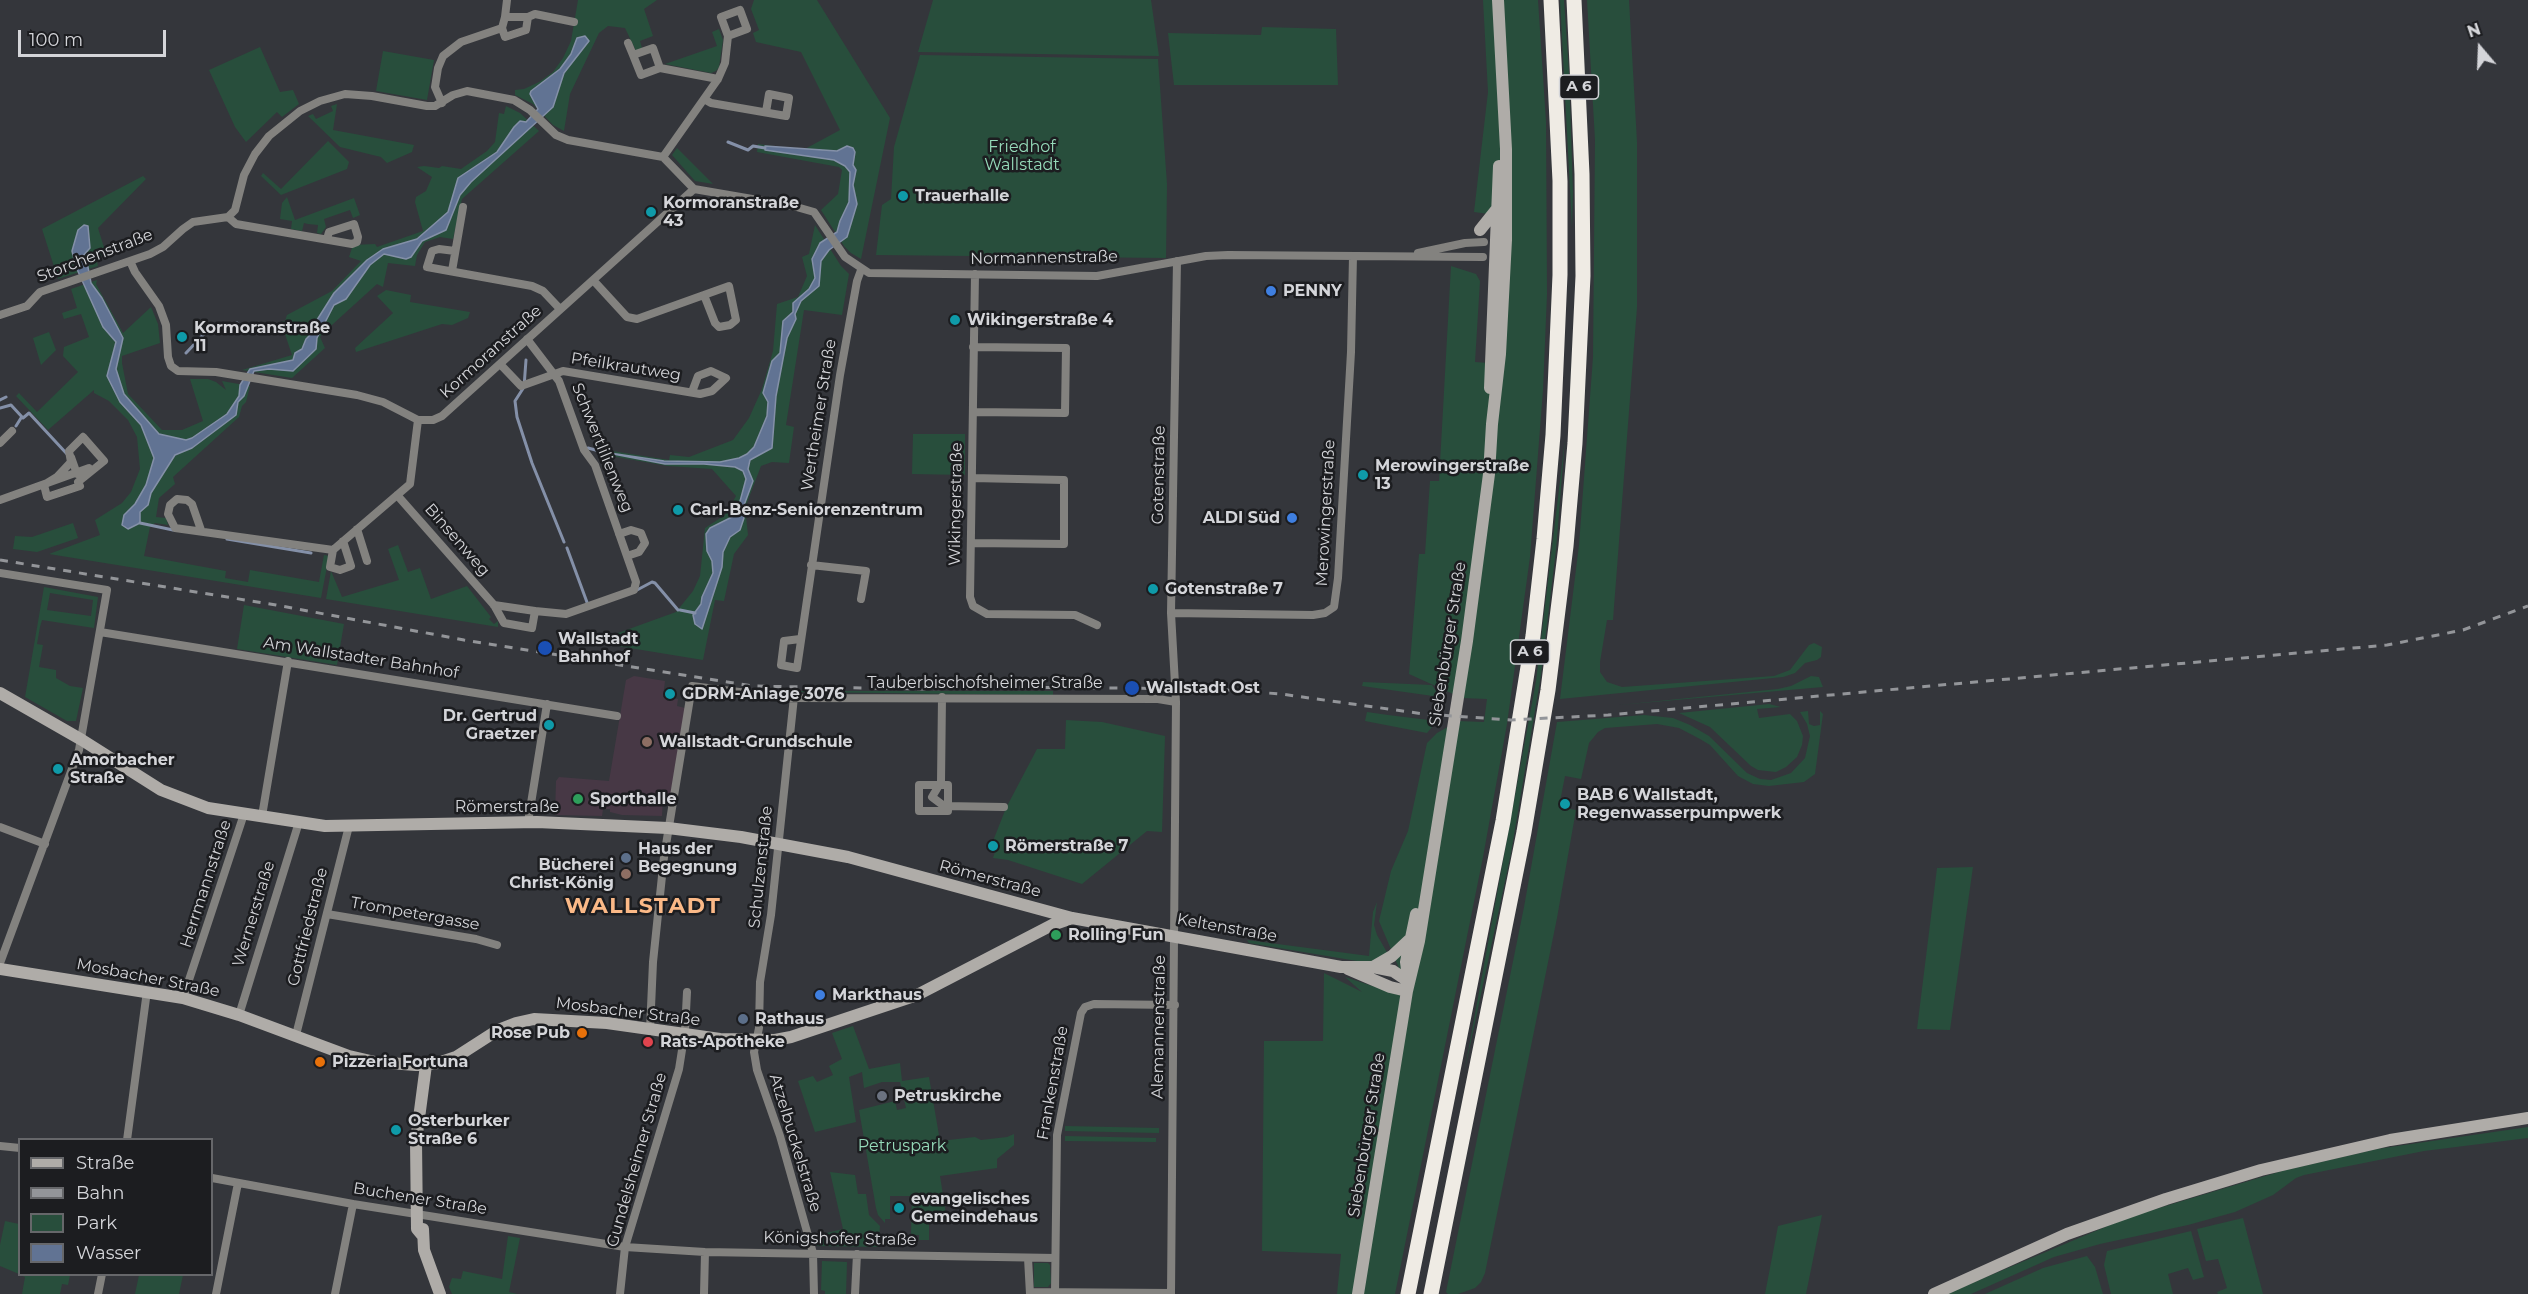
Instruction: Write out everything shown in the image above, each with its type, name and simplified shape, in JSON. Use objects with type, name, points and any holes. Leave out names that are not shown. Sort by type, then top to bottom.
[{"type":"highway","name":"A 6","points":[[1408,1294],[1503,821],[1533,636],[1544,539],[1553,435],[1560,275],[1560,181],[1551,0]]},
{"type":"highway","name":"A 6","points":[[1431,1294],[1524,832],[1548,690],[1562,587],[1575,443],[1583,276],[1580,99],[1574,0]]},
{"type":"street","points":[[507,0],[502,27],[505,37],[526,30],[528,18]]},
{"type":"street","name":"Siebenbürger Straße","points":[[1358,1294],[1407,986],[1415,963],[1467,641],[1489,474],[1499,361],[1495,249],[1506,149],[1498,0]]},
{"type":"street","points":[[505,17],[528,18],[535,14],[574,22]]},
{"type":"street","points":[[442,103],[435,87],[438,68],[443,56],[461,42],[502,27]]},
{"type":"street","points":[[663,156],[718,79],[725,63],[728,36]]},
{"type":"street","points":[[628,44],[641,75],[660,68],[718,79]]},
{"type":"street","points":[[633,55],[653,48],[660,68]]},
{"type":"street","points":[[327,239],[236,224],[228,217],[235,210],[244,175],[255,154],[269,136],[300,111],[321,101],[345,94],[372,96],[427,106],[442,103],[453,94],[467,91],[514,100],[530,110],[556,135],[568,140],[663,156],[694,189],[803,208],[814,212],[838,248],[851,263],[861,270]]},
{"type":"street","points":[[704,99],[711,103],[766,112]]},
{"type":"street","name":"Siebenbürger Straße","points":[[1492,424],[1490,368],[1496,210],[1503,105]]},
{"type":"street","name":"Kormoranstraße","points":[[418,420],[433,420],[442,416],[694,189]]},
{"type":"street","points":[[452,270],[462,207]]},
{"type":"street","points":[[1480,230],[1496,210]]},
{"type":"street","name":"Storchenstraße","points":[[0,315],[27,306],[40,291],[130,261],[163,247],[194,222],[228,217]]},
{"type":"street","name":"Normannenstraße","points":[[1465,243],[1480,230]]},
{"type":"street","name":"Normannenstraße","points":[[1405,256],[1465,243],[1495,249]]},
{"type":"street","points":[[455,251],[439,249],[432,251],[427,267],[532,286],[543,291],[560,309]]},
{"type":"street","name":"Normannenstraße","points":[[861,270],[878,274],[1097,276],[1177,261],[1228,255],[1405,256],[1495,249]]},
{"type":"street","name":"Merowingerstraße","points":[[1171,613],[1313,615],[1325,614],[1334,607],[1351,352],[1353,256]]},
{"type":"street","points":[[130,261],[135,273],[148,287],[163,315],[168,357],[171,366],[178,371],[201,370],[377,400],[418,420],[410,484],[357,529],[343,541],[333,550],[330,567],[340,570],[351,566],[343,541]]},
{"type":"street","name":"Gotenstraße","points":[[1176,689],[1171,613],[1177,261]]},
{"type":"street","name":"Wertheimer Straße","points":[[800,639],[840,375],[856,281],[861,270]]},
{"type":"street","name":"Wikingerstraße","points":[[975,274],[970,597],[973,606],[981,612],[1075,615],[1097,625]]},
{"type":"street","points":[[593,280],[627,317],[637,319],[729,286],[736,320],[730,325],[719,327],[715,323],[704,295]]},
{"type":"street","name":"Schwertlilienweg","points":[[527,339],[555,374],[584,450],[595,465],[636,582],[633,590],[566,614],[535,611]]},
{"type":"street","points":[[973,346],[1066,348],[1066,370],[1065,413],[973,412]]},
{"type":"street","name":"Schwertlilienweg","points":[[500,364],[521,386],[555,374]]},
{"type":"street","name":"Pfeilkrautweg","points":[[555,374],[563,371],[692,392]]},
{"type":"street","points":[[0,443],[12,431]]},
{"type":"street","points":[[83,437],[104,460],[78,482],[80,486],[47,497],[44,485],[57,477],[71,462],[69,451],[83,437]]},
{"type":"street","points":[[0,500],[77,474]]},
{"type":"street","points":[[971,543],[1064,544],[1064,480],[972,478]]},
{"type":"street","name":"Binsenweg","points":[[397,495],[494,605],[504,623],[532,627],[535,611]]},
{"type":"street","points":[[357,529],[367,561]]},
{"type":"street","points":[[201,530],[333,550]]},
{"type":"street","name":"Schwertlilienweg","points":[[619,534],[631,530],[641,533],[645,543],[639,552],[627,556]]},
{"type":"street","points":[[811,565],[866,571],[861,599]]},
{"type":"street","points":[[0,573],[107,590],[82,740],[0,963]]},
{"type":"street","points":[[494,605],[535,611]]},
{"type":"street","name":"Am Wallstadter Bahnhof","points":[[100,632],[617,716]]},
{"type":"street","points":[[262,816],[288,661]]},
{"type":"street","points":[[650,1029],[653,962],[664,852],[692,686],[754,695],[794,697]]},
{"type":"street","name":"Alemannenstraße","points":[[1172,1294],[1175,936],[1172,702],[1176,689]]},
{"type":"street","name":"Römerstraße","points":[[0,693],[170,794],[208,808],[325,826],[528,822],[668,828],[779,843],[848,857],[1053,919]]},
{"type":"street","name":"Tauberbischofsheimer Straße","points":[[794,697],[1158,699],[1172,702]]},
{"type":"street","name":"Schulzenstraße","points":[[756,1041],[760,982],[779,843],[794,697]]},
{"type":"street","points":[[942,697],[941,782],[932,797],[948,806],[1004,807]]},
{"type":"street","points":[[528,822],[547,704]]},
{"type":"street","points":[[919,785],[948,785],[948,806],[948,811],[919,811],[919,785]]},
{"type":"street","name":"Herrmannstraße","points":[[183,998],[244,814]]},
{"type":"street","name":"Wernerstraße","points":[[239,1015],[299,822]]},
{"type":"street","name":"Gottfriedstraße","points":[[296,1035],[349,826]]},
{"type":"street","points":[[0,827],[45,844]]},
{"type":"street","name":"Siebenbürger Straße","points":[[1407,986],[1406,962],[1409,940],[1429,868]]},
{"type":"street","name":"Trompetergasse","points":[[327,914],[476,939],[497,945]]},
{"type":"street","name":"Keltenstraße","points":[[1072,918],[1341,967],[1373,967],[1393,971],[1407,986]]},
{"type":"street","name":"Mosbacher Straße","points":[[0,969],[183,998],[239,1015],[349,1056],[375,1062],[426,1065],[456,1057],[498,1030],[534,1019],[571,1020],[685,1035],[756,1041],[791,1037],[917,995],[1053,919],[1072,918]]},
{"type":"street","points":[[1373,967],[1392,956],[1409,940]]},
{"type":"street","name":"Keltenstraße","points":[[1341,967],[1390,987],[1407,986]]},
{"type":"street","points":[[127,1138],[147,991]]},
{"type":"street","name":"Gundelsheimer Straße","points":[[620,1294],[625,1247],[674,1090],[685,1035],[687,992]]},
{"type":"street","name":"Frankenstraße","points":[[1055,1292],[1057,1135],[1082,1013],[1085,1007],[1094,1004],[1175,1005]]},
{"type":"street","name":"Atzelbuckelstraße","points":[[756,1041],[754,1052],[757,1070],[780,1136],[813,1253],[814,1294]]},
{"type":"street","points":[[426,1065],[416,1141],[417,1229],[422,1235],[430,1271],[440,1294]]},
{"type":"street","points":[[1934,1294],[2067,1234],[2166,1198],[2261,1170],[2390,1140],[2446,1129],[2528,1118]]},
{"type":"street","points":[[0,1146],[18,1148]]},
{"type":"street","name":"Buchener Straße","points":[[213,1178],[353,1204],[625,1247]]},
{"type":"street","points":[[216,1294],[238,1183]]},
{"type":"street","points":[[335,1294],[353,1204]]},
{"type":"street","name":"Königshofer Straße","points":[[625,1247],[705,1252],[1055,1258]]},
{"type":"street","points":[[704,1294],[705,1252]]},
{"type":"street","points":[[855,1294],[857,1254]]},
{"type":"street","points":[[1028,1258],[1030,1293],[1172,1294]]},
{"type":"street","points":[[98,1294],[102,1276]]},
{"type":"shaded area","name":"Wallstadt-Grundschule","points":[[634,676],[665,681],[663,697],[678,699],[677,706],[685,708],[670,798],[663,798],[662,816],[622,815],[610,812],[610,809],[603,809],[602,816],[555,815],[556,781],[559,777],[609,781],[626,680]]},
{"type":"green space","points":[[578,0],[657,0],[644,9],[653,36],[640,41],[642,48],[636,51],[625,28],[608,26],[599,33],[570,94],[564,131],[553,125],[533,104],[515,95],[515,90],[524,89],[539,82],[553,72],[563,58],[571,41]]},
{"type":"green space","points":[[754,0],[817,0],[890,118],[861,259],[844,246],[821,210],[838,194],[842,170],[839,167],[757,152],[758,144],[803,150],[840,130],[801,52],[756,42],[753,33],[759,30],[751,9]]},
{"type":"green space","points":[[933,0],[1151,0],[1159,56],[918,52]]},
{"type":"green space","points":[[1483,0],[1538,0],[1546,122],[1547,294],[1543,390],[1530,557],[1507,724],[1483,857],[1395,1294],[1337,1294],[1341,1254],[1262,1251],[1264,1041],[1323,1041],[1324,973],[1362,992],[1345,977],[1412,999],[1379,921],[1391,871],[1408,831],[1427,743],[1437,733],[1458,721],[1484,722],[1487,699],[1462,698],[1409,674],[1419,554],[1425,554],[1430,481],[1439,481],[1451,266],[1476,274],[1480,281],[1475,362],[1502,364],[1511,217],[1474,212],[1488,92]]},
{"type":"green space","points":[[1560,0],[1564,0],[1569,72],[1572,228]]},
{"type":"green space","points":[[1587,0],[1629,0],[1637,142],[1637,307],[1613,620],[1607,620],[1600,672],[1607,682],[1622,687],[1774,676],[1790,670],[1809,645],[1814,643],[1822,647],[1821,657],[1805,663],[1795,673],[1783,677],[1560,699],[1579,545],[1593,357],[1595,140]]},
{"type":"green space","points":[[1262,27],[1336,29],[1338,85],[1174,85],[1168,33],[1261,35]]},
{"type":"green space","points":[[719,29],[723,40],[719,67],[716,71],[711,73],[665,64],[717,46],[712,32]]},
{"type":"green space","points":[[260,47],[280,92],[293,90],[299,104],[282,117],[277,112],[246,142],[235,127],[209,70]]},
{"type":"green space","points":[[383,51],[434,60],[427,100],[376,91]]},
{"type":"green space","name":"Friedhof Wallstadt","points":[[920,55],[1158,59],[1167,184],[1166,258],[876,255],[882,205],[891,199],[894,147]]},
{"type":"green space","points":[[337,104],[333,130],[414,145],[412,152],[387,163],[381,157],[340,147],[308,116],[313,114],[316,119],[333,111],[331,106]]},
{"type":"green space","points":[[506,106],[520,113],[539,131],[462,199],[453,239],[440,237],[425,242],[417,255],[415,266],[388,263],[383,287],[377,284],[322,334],[320,337],[325,348],[292,378],[242,370],[292,355],[281,322],[285,321],[287,315],[332,291],[361,261],[349,257],[353,245],[375,244],[377,247],[423,231],[415,202],[416,197],[426,191],[432,177],[417,167],[439,168],[442,166],[461,169],[487,151],[495,142],[499,113],[504,114]]},
{"type":"green space","points":[[328,141],[349,162],[347,169],[281,195],[261,176],[263,173],[281,189]]},
{"type":"green space","points":[[677,148],[713,184],[695,181],[672,155]]},
{"type":"green space","points":[[143,176],[146,179],[98,228],[106,254],[96,258],[98,266],[58,279],[42,229]]},
{"type":"green space","points":[[287,197],[295,220],[354,198],[360,215],[353,218],[350,210],[324,219],[326,227],[321,234],[317,233],[318,225],[304,223],[302,231],[291,229],[292,221],[280,219],[282,203]]},
{"type":"green space","points":[[815,225],[841,266],[849,274],[842,315],[804,310],[786,425],[794,427],[789,463],[772,462],[761,466],[745,508],[748,535],[734,554],[724,601],[715,600],[703,660],[593,642],[676,612],[693,591],[700,576],[705,528],[725,515],[736,496],[712,469],[668,466],[605,455],[606,450],[669,460],[670,455],[689,457],[733,440],[749,418],[762,389],[773,351],[777,304],[798,297],[807,276],[802,257],[809,254]]},
{"type":"green space","points":[[97,280],[96,284],[123,333],[151,307],[158,324],[160,343],[122,356],[122,363],[128,394],[162,430],[182,430],[203,421],[190,379],[208,379],[226,390],[222,381],[250,386],[239,417],[173,477],[175,484],[159,498],[156,517],[166,518],[168,525],[155,523],[150,527],[144,556],[226,571],[225,578],[248,582],[250,570],[319,582],[324,555],[329,556],[321,598],[49,554],[100,535],[95,520],[122,503],[131,492],[140,469],[137,437],[128,420],[109,401],[94,393],[94,390],[48,430],[16,396],[19,393],[37,412],[78,372],[63,356],[64,347],[89,337],[81,314],[64,319],[62,313],[77,308],[71,289]]},
{"type":"green space","points":[[386,290],[411,295],[410,302],[470,312],[468,318],[452,325],[442,324],[356,352],[355,348],[393,313],[377,296]]},
{"type":"green space","points":[[49,332],[56,350],[41,365],[33,338]]},
{"type":"green space","points":[[913,434],[965,434],[965,475],[912,474]]},
{"type":"green space","points":[[1565,439],[1556,550],[1541,675],[1511,853],[1464,1074],[1536,681]]},
{"type":"green space","points":[[73,523],[78,538],[37,552],[13,549],[15,536],[32,537]]},
{"type":"green space","points":[[398,545],[408,572],[420,568],[431,599],[467,586],[491,617],[489,619],[494,624],[498,621],[498,627],[326,599],[331,571],[342,597],[399,580],[388,549]]},
{"type":"green space","points":[[44,587],[98,597],[94,628],[42,620],[40,627],[37,644],[43,645],[39,667],[56,670],[56,678],[70,686],[83,688],[76,721],[67,721],[25,697]],"holes":[[[50,593],[93,600],[91,616],[47,610]]]},
{"type":"green space","points":[[244,605],[344,624],[337,665],[237,649]]},
{"type":"green space","points":[[1811,676],[1819,677],[1823,687],[1619,705],[1778,689],[1791,686]]},
{"type":"green space","points":[[1363,682],[1432,685],[1440,697],[1362,686]]},
{"type":"green space","points":[[1053,691],[1053,695],[796,692]]},
{"type":"green space","points":[[1769,704],[1781,707],[1757,709],[1759,718],[1790,714],[1797,721],[1803,736],[1797,757],[1776,772],[1758,770],[1751,766],[1710,727],[1679,713]]},
{"type":"green space","points":[[1808,711],[1809,724],[1814,726],[1820,725],[1820,711],[1823,714],[1815,774],[1804,782],[1769,786],[1753,784],[1738,776],[1710,745],[1679,728],[1657,724],[1605,728],[1598,732],[1589,743],[1581,779],[1565,776],[1559,807],[1576,810],[1557,918],[1485,1273],[1475,1288],[1458,1294],[1448,1294],[1446,1292],[1524,907],[1557,722],[1644,715],[1673,718],[1709,736],[1747,773],[1760,779],[1771,780],[1791,773],[1805,758],[1810,736],[1807,724],[1800,712]]},
{"type":"green space","points":[[1367,712],[1437,721],[1427,733],[1365,721]]},
{"type":"green space","points":[[1066,720],[1102,722],[1165,736],[1162,832],[1147,831],[1082,884],[1008,860],[993,858],[998,843],[993,841],[1006,808],[1037,749],[1065,749]]},
{"type":"green space","points":[[1973,867],[1950,1030],[1917,1029],[1937,868]]},
{"type":"green space","points":[[1377,902],[1374,925],[1388,954],[1376,961],[1363,962],[1249,943],[1247,940],[1369,956],[1373,912]]},
{"type":"green space","name":"Petruspark","points":[[853,1026],[869,1069],[900,1063],[902,1081],[929,1077],[940,1141],[975,1137],[981,1140],[1014,1134],[1014,1145],[997,1159],[997,1168],[940,1176],[946,1214],[929,1215],[929,1240],[919,1240],[919,1235],[911,1235],[912,1196],[890,1196],[890,1219],[885,1219],[885,1223],[878,1215],[876,1208],[859,1110],[895,1101],[897,1110],[906,1108],[900,1082],[882,1082],[864,1088],[862,1072],[849,1077],[856,1122],[815,1132],[798,1081],[813,1076],[817,1082],[833,1075],[829,1066],[842,1059],[832,1033]]},
{"type":"green space","points":[[1065,1126],[1159,1128],[1159,1133],[1065,1131]]},
{"type":"green space","points":[[2528,1127],[2528,1138],[2424,1151],[2304,1175],[2296,1178],[2273,1195],[2235,1212],[2054,1257],[1971,1294],[1946,1294],[2129,1217],[2282,1171],[2377,1149]]},
{"type":"green space","points":[[1065,1136],[1156,1138],[1156,1142],[1065,1141]]},
{"type":"green space","points":[[830,1172],[855,1175],[858,1194],[866,1194],[869,1215],[880,1226],[878,1247],[817,1246],[818,1235],[843,1229]]},
{"type":"green space","points":[[1822,1215],[1806,1294],[1765,1294],[1778,1226]]},
{"type":"green space","points":[[2243,1218],[2263,1294],[2218,1294],[2217,1292],[2227,1288],[2218,1259],[2206,1261],[2197,1229]]},
{"type":"green space","points":[[5,1221],[18,1224],[18,1274],[0,1266],[0,1245]]},
{"type":"green space","points":[[2191,1231],[2204,1277],[2193,1280],[2188,1268],[2168,1274],[2173,1294],[2111,1294],[2104,1265],[2107,1251]]},
{"type":"green space","points":[[508,1236],[520,1238],[509,1292],[517,1294],[452,1294],[449,1287],[452,1278],[461,1279],[463,1271],[502,1279]]},
{"type":"green space","points":[[2087,1256],[2095,1267],[2103,1294],[1985,1294],[2043,1268]]},
{"type":"green space","points":[[822,1261],[847,1262],[846,1294],[825,1294],[825,1291],[821,1290]]},
{"type":"green space","points":[[1034,1263],[1050,1265],[1051,1283],[1048,1287],[1034,1287]]},
{"type":"green space","points":[[22,1276],[70,1276],[68,1285],[62,1284],[60,1294],[22,1294],[25,1277]]},
{"type":"green space","points":[[139,1276],[183,1276],[179,1294],[135,1294]]},
{"type":"water","points":[[585,36],[589,41],[564,73],[553,107],[471,182],[460,195],[446,230],[422,241],[411,257],[406,259],[384,254],[370,265],[346,299],[334,305],[317,338],[316,349],[293,371],[269,369],[254,371],[244,396],[238,402],[236,415],[192,448],[175,455],[151,493],[148,505],[140,512],[140,523],[128,529],[122,525],[124,515],[135,504],[146,485],[154,458],[141,425],[120,402],[107,376],[116,342],[103,327],[76,267],[72,251],[78,230],[84,225],[88,226],[90,248],[82,257],[87,262],[91,283],[102,298],[123,338],[116,369],[124,394],[159,434],[186,440],[192,438],[227,414],[239,396],[240,385],[250,369],[293,360],[295,353],[302,349],[306,339],[315,330],[317,320],[334,293],[367,260],[383,249],[417,239],[448,212],[458,178],[497,152],[514,127],[520,121],[526,122],[538,109],[530,94],[531,91],[560,69],[571,54],[577,38]]},
{"type":"water","points":[[765,146],[837,151],[847,146],[853,148],[855,152],[853,165],[856,170],[853,185],[857,204],[847,237],[829,250],[821,261],[819,286],[801,301],[795,314],[796,319],[787,338],[776,396],[772,448],[750,460],[748,469],[753,481],[743,508],[744,518],[740,530],[730,537],[723,552],[722,567],[702,629],[695,624],[693,615],[701,604],[713,573],[712,561],[707,551],[706,534],[710,528],[732,517],[739,505],[746,479],[743,471],[735,467],[704,464],[665,464],[603,452],[664,461],[720,462],[739,458],[754,447],[767,416],[768,402],[763,393],[772,361],[780,353],[783,321],[793,312],[793,303],[809,289],[815,278],[812,259],[820,243],[837,232],[849,202],[850,172],[845,166],[834,160],[765,150]]},
{"type":"waterway","points":[[728,142],[748,150],[753,146],[765,148]]},
{"type":"waterway","points":[[186,353],[204,334],[237,323]]},
{"type":"waterway","points":[[526,360],[524,387],[515,401],[517,417],[532,463],[564,542]]},
{"type":"waterway","points":[[0,400],[6,397]]},
{"type":"waterway","points":[[0,408],[11,405],[23,418],[29,413],[67,454]]},
{"type":"waterway","points":[[16,426],[21,418]]},
{"type":"waterway","points":[[588,448],[603,452]]},
{"type":"waterway","points":[[140,523],[173,530]]},
{"type":"waterway","points":[[227,539],[311,553]]},
{"type":"waterway","points":[[567,548],[588,605]]},
{"type":"waterway","points":[[637,590],[652,582],[655,583],[678,610]]},
{"type":"waterway","points":[[680,610],[695,613]]},
{"type":"railway","points":[[0,560],[276,605],[464,640],[752,686],[923,689],[999,687],[1214,689],[1281,694],[1424,714],[1511,720],[1608,715],[2387,645],[2463,630],[2528,606]]},
{"type":"place","name":"Trauerhalle","points":[[903,196]]},
{"type":"place","name":"Kormoranstraße 43","points":[[651,212]]},
{"type":"place","name":"PENNY","points":[[1271,291]]},
{"type":"place","name":"Wikingerstraße 4","points":[[955,320]]},
{"type":"place","name":"Kormoranstraße 11","points":[[182,337]]},
{"type":"place","name":"Merowingerstraße 13","points":[[1363,475]]},
{"type":"place","name":"Carl-Benz-Seniorenzentrum","points":[[678,510]]},
{"type":"place","name":"ALDI Süd","points":[[1292,518]]},
{"type":"place","name":"Gotenstraße 7","points":[[1153,589]]},
{"type":"place","name":"Wallstadt Bahnhof","points":[[545,648]]},
{"type":"place","name":"Wallstadt Ost","points":[[1132,688]]},
{"type":"place","name":"GDRM-Anlage 3076","points":[[670,694]]},
{"type":"place","name":"Dr. Gertrud Graetzer","points":[[549,725]]},
{"type":"place","name":"Wallstadt-Grundschule","points":[[647,742]]},
{"type":"place","name":"Amorbacher Straße","points":[[58,769]]},
{"type":"place","name":"Sporthalle","points":[[578,799]]},
{"type":"place","name":"BAB 6 Wallstadt, Regenwasserpumpwerk","points":[[1565,804]]},
{"type":"place","name":"Römerstraße 7","points":[[993,846]]},
{"type":"place","name":"Haus der Begegnung","points":[[626,858]]},
{"type":"place","name":"Bücherei Christ-König","points":[[626,874]]},
{"type":"place","name":"Rolling Fun","points":[[1056,935]]},
{"type":"place","name":"Markthaus","points":[[820,995]]},
{"type":"place","name":"Rathaus","points":[[743,1019]]},
{"type":"place","name":"Rose Pub","points":[[582,1033]]},
{"type":"place","name":"Rats-Apotheke","points":[[648,1042]]},
{"type":"place","name":"Pizzeria Fortuna","points":[[320,1062]]},
{"type":"place","name":"Petruskirche","points":[[882,1096]]},
{"type":"place","name":"Osterburker Straße 6","points":[[396,1130]]},
{"type":"place","name":"evangelisches Gemeindehaus","points":[[899,1208]]},
{"type":"district","name":"WALLSTADT","points":[[643,907]]}]
